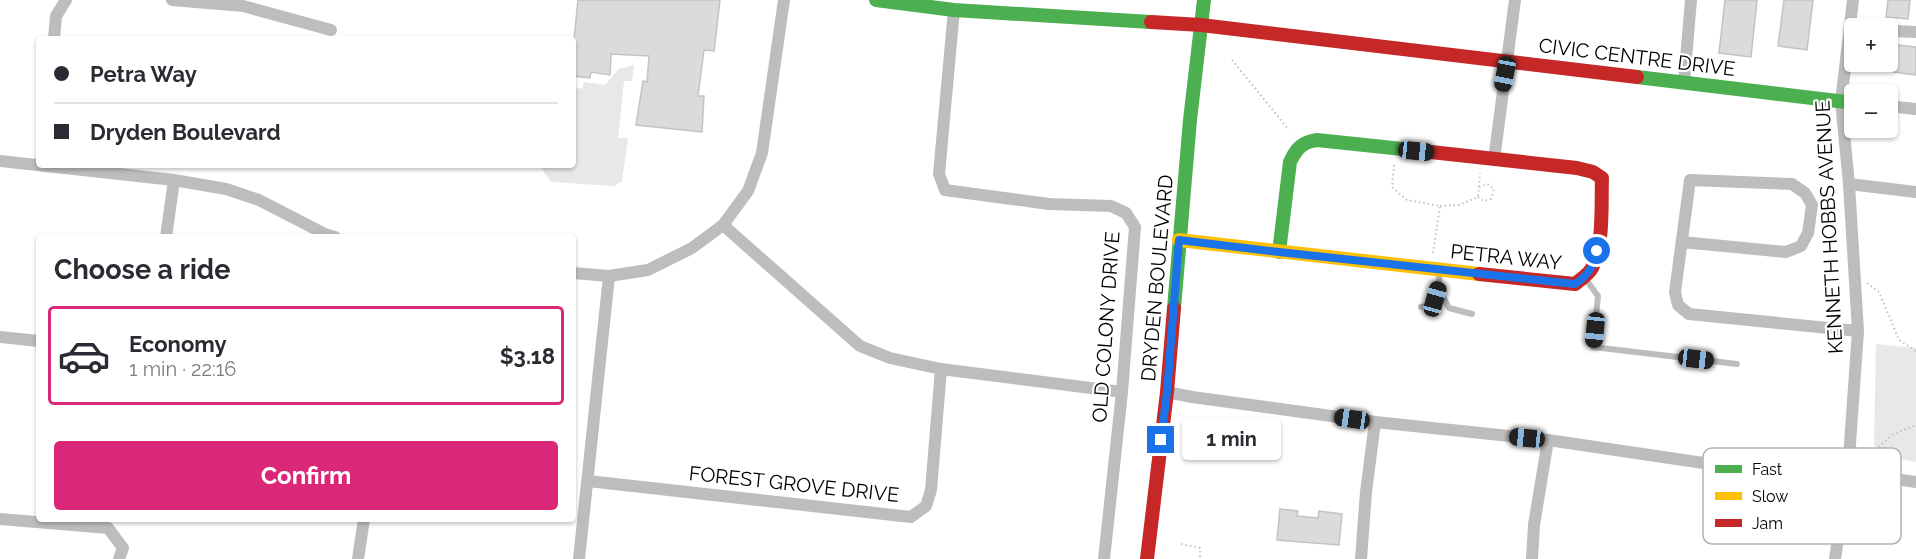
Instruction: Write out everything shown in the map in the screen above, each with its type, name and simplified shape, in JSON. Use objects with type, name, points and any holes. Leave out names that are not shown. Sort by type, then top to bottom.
[{"type":"street","points":[[54,36],[56,16],[66,0]]},
{"type":"street","points":[[172,0],[243,6],[330,30]]},
{"type":"street","points":[[576,273],[609,276],[648,270],[692,248],[723,225],[748,191],[762,153],[784,0]]},
{"type":"street","name":"CIVIC CENTRE DRIVE","points":[[876,0],[954,10],[1201,25],[1844,103]]},
{"type":"street","name":"DRYDEN BOULEVARD","points":[[1146,559],[1167,392],[1179,240],[1204,0]]},
{"type":"street","points":[[1488,159],[1508,61],[1515,0]]},
{"type":"street","points":[[1684,82],[1691,0]]},
{"type":"street","name":"KENNETH HOBBS AVENUE","points":[[1848,84],[1853,0]]},
{"type":"street","name":"OLD COLONY DRIVE","points":[[954,10],[939,174],[945,190],[1049,204],[1111,206],[1126,213],[1135,226],[1122,392],[1104,559]]},
{"type":"street","points":[[1898,31],[1916,32]]},
{"type":"street","points":[[1898,107],[1916,109]]},
{"type":"street","name":"KENNETH HOBBS AVENUE","points":[[1848,138],[1858,332],[1850,448]]},
{"type":"street","name":"PETRA WAY","points":[[1179,240],[1279,252],[1575,284],[1585,278],[1593,267],[1597,251],[1602,178],[1593,172],[1577,168],[1317,140],[1307,141],[1295,150],[1290,162],[1279,252]]},
{"type":"street","points":[[0,161],[36,165]]},
{"type":"street","points":[[60,168],[174,180],[226,189],[259,200],[325,234]]},
{"type":"street","points":[[166,234],[174,180]]},
{"type":"street","points":[[1682,242],[1786,252],[1801,246],[1808,233],[1812,205],[1805,193],[1792,184],[1690,180],[1675,292],[1678,304],[1689,314],[1858,332]]},
{"type":"street","points":[[1849,184],[1916,192]]},
{"type":"street","points":[[723,225],[860,346],[890,358],[941,369],[1122,392]]},
{"type":"street","points":[[579,559],[609,276]]},
{"type":"street","points":[[0,337],[36,341]]},
{"type":"street","name":"FOREST GROVE DRIVE","points":[[588,481],[911,517],[926,506],[931,490],[941,369]]},
{"type":"street","points":[[1167,392],[1375,422],[1548,440],[1703,463]]},
{"type":"street","points":[[1361,559],[1366,492],[1375,422]]},
{"type":"street","points":[[1532,559],[1534,525],[1548,440]]},
{"type":"street","points":[[1901,480],[1916,482]]},
{"type":"street","points":[[0,519],[108,528],[123,548],[119,559]]},
{"type":"street","points":[[358,559],[364,522]]},
{"type":"street","name":"KENNETH HOBBS AVENUE","points":[[1835,559],[1837,544]]},
{"type":"lane","points":[[1421,307],[1427,307],[1435,299],[1438,288],[1436,268]]},
{"type":"lane","points":[[1585,278],[1598,296],[1593,347],[1737,364]]},
{"type":"lane","points":[[1438,288],[1449,308],[1473,314]]},
{"type":"path","points":[[1232,60],[1289,130]]},
{"type":"path","points":[[1395,149],[1392,187],[1407,200],[1440,206],[1459,205],[1478,197]]},
{"type":"path","points":[[1478,197],[1478,187],[1488,159]]},
{"type":"path","points":[[1478,187],[1487,184],[1494,189],[1491,199],[1485,201],[1478,197]]},
{"type":"path","points":[[1436,268],[1440,206]]},
{"type":"path","points":[[1855,274],[1879,292],[1899,340],[1916,351]]},
{"type":"path","points":[[1877,448],[1894,434],[1916,425]]},
{"type":"path","points":[[1181,544],[1200,548],[1200,559]]},
{"type":"shaded area","points":[[634,65],[632,81],[624,81],[618,138],[628,138],[622,181],[614,186],[551,182],[541,168],[576,168],[576,88],[582,89],[584,82],[605,85],[619,69]]},
{"type":"shaded area","points":[[1876,344],[1916,348],[1916,462],[1901,459],[1901,448],[1876,448],[1874,445]]},
{"type":"building","points":[[578,0],[720,0],[714,51],[704,50],[698,96],[704,96],[702,132],[636,125],[643,81],[647,82],[649,56],[611,54],[610,75],[591,72],[590,78],[576,76],[574,36]]},
{"type":"building","points":[[1725,0],[1757,0],[1751,57],[1719,53]]},
{"type":"building","points":[[1784,0],[1813,0],[1807,50],[1778,46]]},
{"type":"building","points":[[1888,0],[1910,0],[1908,19],[1886,17]]},
{"type":"building","points":[[1898,45],[1916,47],[1916,75],[1894,72],[1898,72]]},
{"type":"building","points":[[1280,509],[1298,511],[1297,516],[1318,518],[1319,511],[1342,514],[1339,545],[1277,540]]},
{"type":"traffic: fast","points":[[876,0],[954,10],[1151,22]]},
{"type":"traffic: fast","points":[[1174,308],[1190,120],[1204,0]]},
{"type":"traffic: fast","points":[[1637,77],[1844,102]]},
{"type":"traffic: fast","points":[[1279,252],[1290,162],[1303,144],[1317,140],[1431,152]]},
{"type":"traffic: slow","points":[[1179,240],[1479,274]]},
{"type":"traffic: jam","points":[[1151,22],[1201,25],[1637,77]]},
{"type":"traffic: jam","points":[[1431,152],[1577,168],[1593,172],[1602,178],[1601,224],[1596,258],[1592,268],[1582,279],[1575,284],[1479,274]]},
{"type":"traffic: jam","points":[[1147,559],[1167,392],[1174,308]]},
{"type":"route","points":[[1161,440],[1179,240],[1575,284],[1585,278],[1593,267],[1597,251]]}]
